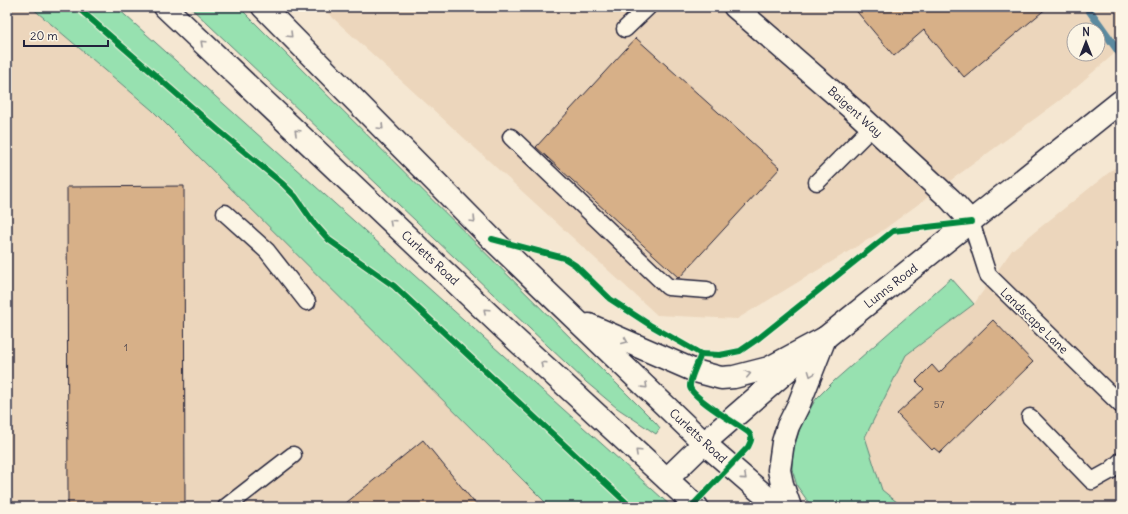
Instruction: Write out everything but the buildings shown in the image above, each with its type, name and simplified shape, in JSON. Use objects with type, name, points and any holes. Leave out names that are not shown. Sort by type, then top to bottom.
[{"type":"main road","name":"Curletts Road","points":[[165,7],[514,338],[697,507]]},
{"type":"main road","name":"Curletts Road","points":[[263,7],[492,240],[704,443],[778,507]]},
{"type":"main road","name":"Baigent Way","points":[[735,7],[872,127],[950,199],[971,222]]},
{"type":"main road","name":"Lunns Road","points":[[667,479],[704,443],[825,338],[1121,101]]},
{"type":"main road","points":[[577,320],[695,371],[721,378],[734,377],[770,368],[825,338]]},
{"type":"main road","points":[[790,507],[779,470],[783,442],[788,426],[799,404],[825,338]]},
{"type":"lane","points":[[625,29],[648,7]]},
{"type":"lane","points":[[817,182],[872,127]]},
{"type":"lane","points":[[511,137],[668,287],[707,290]]},
{"type":"lane","points":[[225,213],[267,251],[307,302]]},
{"type":"lane","name":"Landscape Lane","points":[[971,222],[988,276],[1121,405]]},
{"type":"lane","points":[[1030,417],[1092,481],[1110,471],[1121,461]]},
{"type":"lane","points":[[226,507],[293,454]]},
{"type":"shaded area","points":[[7,7],[31,7],[152,110],[550,507],[7,507]]},
{"type":"shaded area","points":[[321,7],[1121,7],[1121,48],[1106,61],[1106,22],[1066,22],[1066,62],[1105,62],[1063,98],[879,233],[737,319],[657,315]]},
{"type":"shaded area","points":[[1121,163],[1121,507],[903,507],[882,490],[865,437],[906,355],[974,304],[1012,250]]},
{"type":"green space","points":[[31,7],[116,7],[672,507],[550,507],[152,110]]},
{"type":"green space","points":[[190,7],[239,7],[656,423],[660,428],[656,434],[617,408],[586,382]]},
{"type":"green space","points":[[951,278],[974,304],[906,355],[865,437],[882,490],[903,507],[812,507],[797,486],[792,469],[792,455],[801,424],[816,399],[834,381]]},
{"type":"waterway","points":[[1087,7],[1119,52]]},
{"type":"cycle path","points":[[77,7],[218,130],[283,184],[295,196],[313,222],[329,240],[394,286],[631,507]]},
{"type":"cycle path","points":[[492,239],[564,258],[575,265],[610,299],[650,325],[701,354],[720,355],[740,351],[759,338],[893,231],[971,222]]},
{"type":"cycle path","points":[[691,507],[748,447],[751,441],[749,433],[699,398],[690,387],[701,354]]}]
